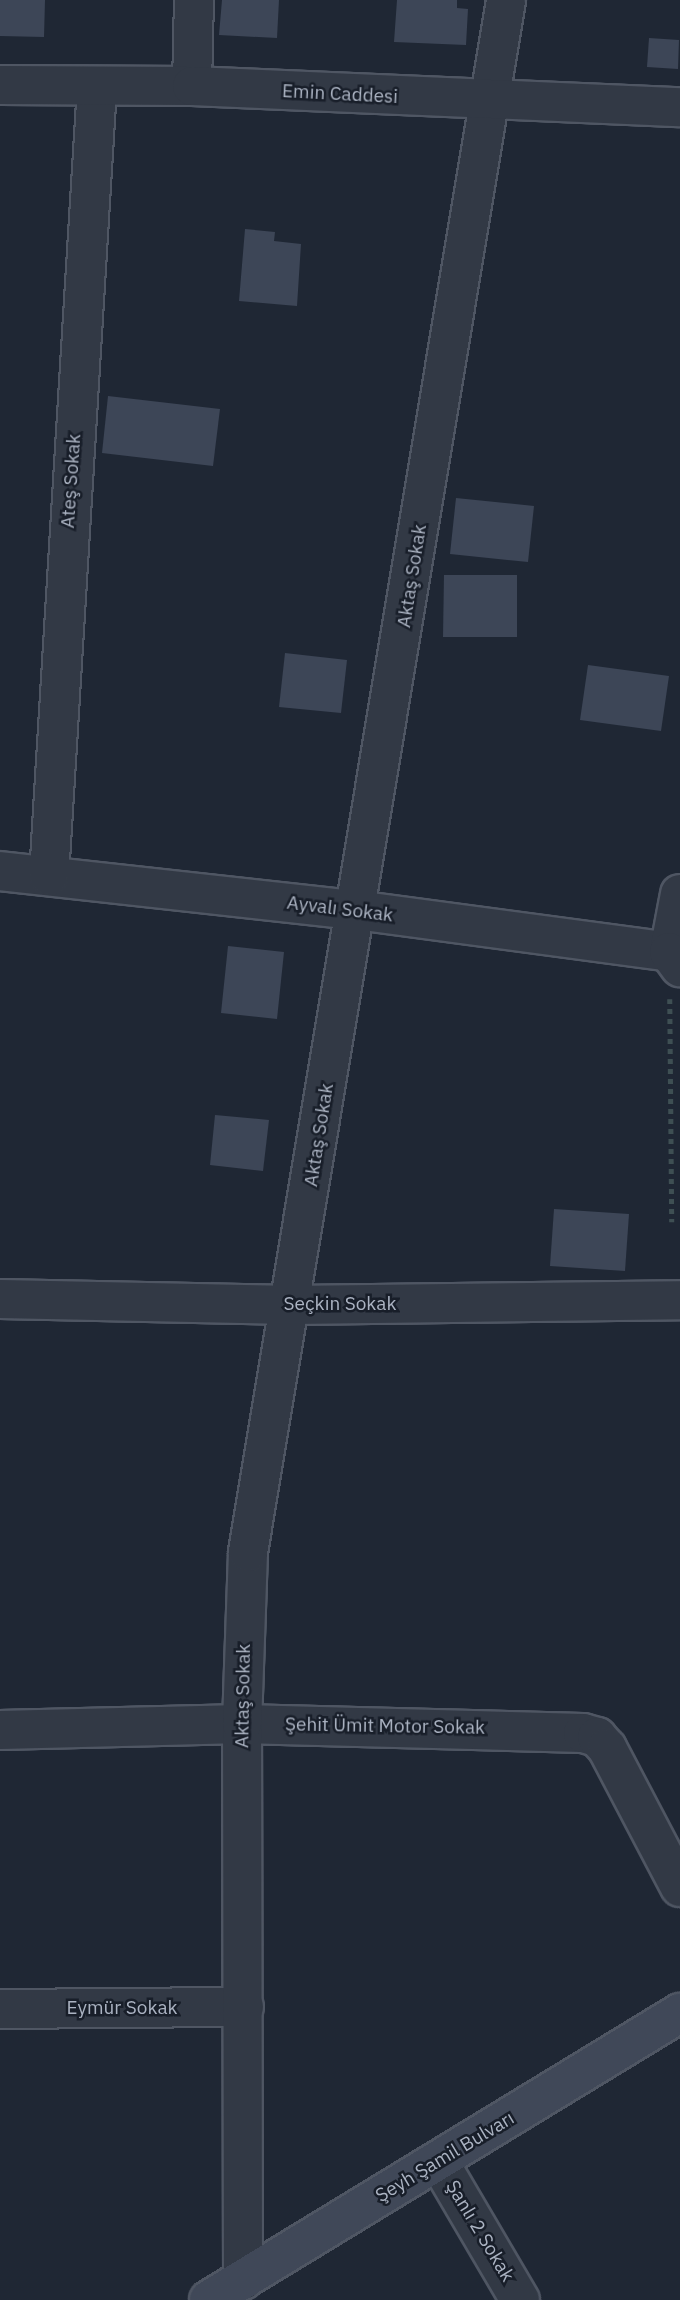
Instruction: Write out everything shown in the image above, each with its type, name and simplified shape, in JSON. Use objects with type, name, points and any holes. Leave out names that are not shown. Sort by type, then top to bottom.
[{"type":"main road","name":"Şeyh Şamil Bulvarı","points":[[209,2300],[680,2013]]},
{"type":"street","points":[[192,86],[194,0]]},
{"type":"street","name":"Aktaş Sokak","points":[[243,2280],[242,1724],[248,1552],[292,1305],[506,0]]},
{"type":"street","name":"Emin Caddesi","points":[[0,85],[192,86],[491,102],[680,107]]},
{"type":"street","name":"Ateş Sokak","points":[[48,876],[97,86]]},
{"type":"street","name":"Ayvalı Sokak","points":[[0,871],[356,910],[676,958]]},
{"type":"street","points":[[676,958],[680,894]]},
{"type":"street","name":"Seçkin Sokak","points":[[0,1299],[292,1305],[680,1300]]},
{"type":"street","name":"Şehit Ümit Motor Sokak","points":[[0,1730],[242,1724],[556,1729],[597,1737],[680,1887]]},
{"type":"street","name":"Eymür Sokak","points":[[0,2009],[243,2007]]},
{"type":"street","name":"Şanlı 2 Sokak","points":[[439,2162],[520,2300]]},
{"type":"path","points":[[672,1222],[676,958]]},
{"type":"building","points":[[0,0],[45,0],[44,37],[0,36]]},
{"type":"building","points":[[222,0],[279,0],[277,38],[219,35]]},
{"type":"building","points":[[397,0],[457,0],[457,8],[468,9],[466,45],[394,42]]},
{"type":"building","points":[[649,38],[679,40],[678,69],[647,67]]},
{"type":"building","points":[[245,229],[275,232],[274,241],[301,244],[297,306],[239,301]]},
{"type":"building","points":[[108,396],[220,409],[213,466],[102,453]]},
{"type":"building","points":[[456,498],[534,506],[528,562],[450,554]]},
{"type":"building","points":[[444,575],[517,575],[517,637],[443,637]]},
{"type":"building","points":[[285,653],[347,660],[341,713],[279,707]]},
{"type":"building","points":[[588,665],[669,676],[661,731],[580,720]]},
{"type":"building","points":[[228,946],[284,952],[277,1019],[221,1013]]},
{"type":"building","points":[[215,1115],[269,1120],[263,1171],[210,1165]]},
{"type":"building","points":[[554,1209],[629,1214],[625,1271],[550,1266]]}]
